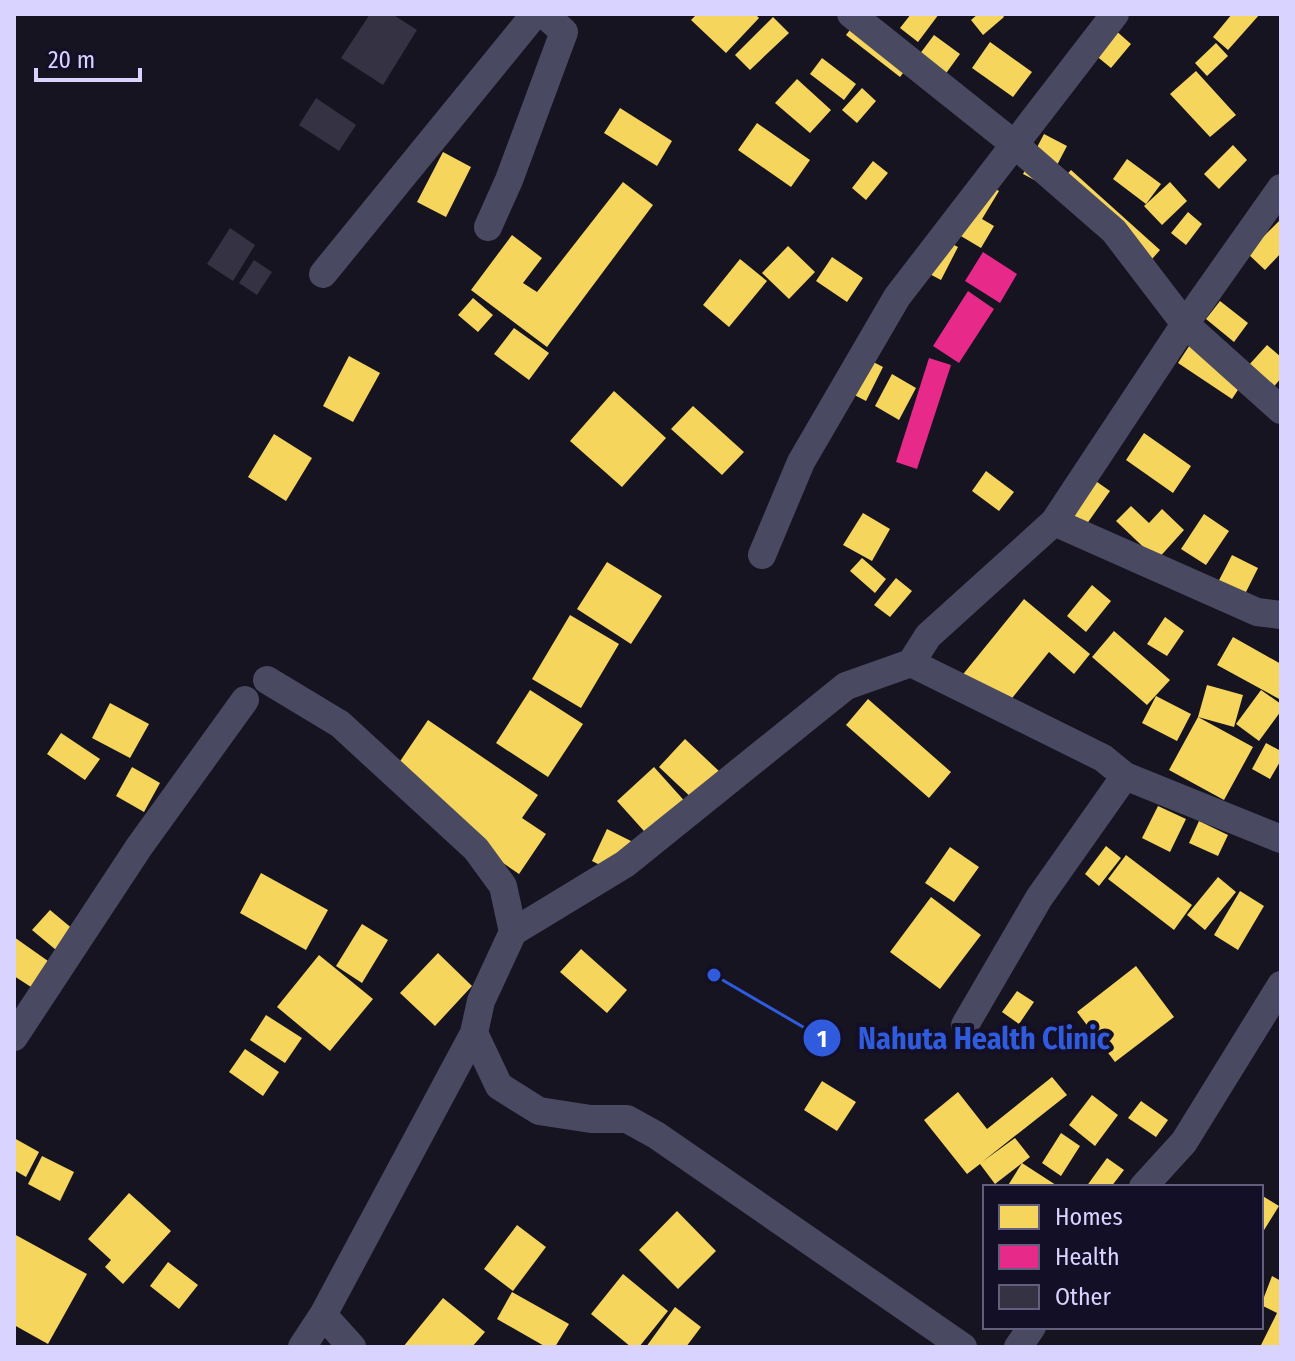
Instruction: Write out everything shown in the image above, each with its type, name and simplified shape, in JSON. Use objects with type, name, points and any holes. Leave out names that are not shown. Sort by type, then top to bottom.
[{"type":"street","points":[[323,274],[535,14]]},
{"type":"street","points":[[488,227],[509,180],[564,32],[544,14]]},
{"type":"street","points":[[851,14],[1014,144],[1114,231],[1185,324],[1281,410]]},
{"type":"street","points":[[762,555],[801,462],[897,297],[1115,14]]},
{"type":"street","points":[[302,1347],[323,1315],[474,1033],[481,1001],[513,932],[625,864],[846,686],[911,663],[928,636],[1054,522],[1185,324],[1281,188]]},
{"type":"street","points":[[1054,522],[1257,612],[1281,615]]},
{"type":"street","points":[[911,663],[1103,758],[1125,776],[1281,839]]},
{"type":"street","points":[[267,680],[340,724],[476,849],[503,886],[513,932]]},
{"type":"street","points":[[14,1037],[139,847],[245,700]]},
{"type":"street","points":[[965,1025],[1039,898],[1125,776]]},
{"type":"street","points":[[1145,1185],[1184,1142],[1281,985]]},
{"type":"street","points":[[474,1033],[499,1086],[539,1111],[591,1119],[627,1119],[656,1135],[963,1347]]},
{"type":"street","points":[[323,1315],[352,1347]]},
{"type":"street","points":[[1018,1347],[1031,1329]]},
{"type":"building: Homes","points":[[697,14],[755,14],[759,18],[726,53],[691,20]]},
{"type":"building: Homes","points":[[862,14],[918,54],[900,77],[846,35]]},
{"type":"building: Homes","points":[[911,14],[939,14],[918,42],[900,28]]},
{"type":"building: Homes","points":[[978,14],[1002,14],[1004,17],[983,35],[971,20]]},
{"type":"building: Homes","points":[[1232,14],[1260,14],[1228,50],[1213,37]]},
{"type":"building: Homes","points":[[773,17],[789,33],[750,70],[735,55]]},
{"type":"building: Homes","points":[[1114,29],[1131,44],[1111,68],[1094,54]]},
{"type":"building: Homes","points":[[934,35],[960,54],[939,83],[913,63]]},
{"type":"building: Homes","points":[[990,42],[1032,72],[1013,97],[972,68]]},
{"type":"building: Homes","points":[[1216,43],[1228,56],[1207,76],[1195,63]]},
{"type":"building: Homes","points":[[822,58],[856,84],[844,100],[810,74]]},
{"type":"building: Homes","points":[[1196,71],[1236,115],[1210,137],[1170,94]]},
{"type":"building: Homes","points":[[797,79],[831,110],[810,133],[775,103]]},
{"type":"building: Homes","points":[[862,88],[876,101],[857,123],[842,110]]},
{"type":"building: Homes","points":[[620,108],[672,141],[657,166],[604,133]]},
{"type":"building: Homes","points":[[757,123],[810,160],[791,187],[738,150]]},
{"type":"building: Homes","points":[[1044,134],[1067,146],[1046,186],[1023,174]]},
{"type":"building: Homes","points":[[1233,145],[1247,160],[1219,189],[1204,174]]},
{"type":"building: Homes","points":[[443,152],[471,167],[446,217],[417,202]]},
{"type":"building: Homes","points":[[1127,159],[1161,184],[1146,204],[1113,179]]},
{"type":"building: Homes","points":[[873,161],[888,173],[866,200],[852,188]]},
{"type":"building: Homes","points":[[1071,170],[1160,250],[1145,267],[1055,187]]},
{"type":"building: Homes","points":[[974,176],[999,191],[982,219],[994,226],[981,248],[944,226]]},
{"type":"building: Homes","points":[[623,182],[653,205],[547,347],[471,290],[512,235],[542,258],[523,283],[537,292]]},
{"type":"building: Homes","points":[[1170,182],[1187,201],[1162,225],[1144,206]]},
{"type":"building: Homes","points":[[1188,212],[1202,224],[1186,245],[1171,233]]},
{"type":"building: Homes","points":[[1281,219],[1281,253],[1265,270],[1247,253]]},
{"type":"building: Homes","points":[[935,235],[958,247],[941,280],[918,268]]},
{"type":"building: Homes","points":[[788,246],[815,272],[789,299],[762,273]]},
{"type":"building: Homes","points":[[832,257],[863,278],[847,302],[816,281]]},
{"type":"building: Homes","points":[[740,259],[767,281],[729,327],[703,305]]},
{"type":"building: Homes","points":[[473,298],[493,315],[478,332],[458,315]]},
{"type":"building: Homes","points":[[1220,301],[1248,323],[1234,342],[1206,319]]},
{"type":"building: Homes","points":[[514,328],[549,353],[529,380],[494,354]]},
{"type":"building: Homes","points":[[1197,334],[1251,370],[1232,399],[1178,363]]},
{"type":"building: Homes","points":[[1267,345],[1281,357],[1281,378],[1272,389],[1248,366]]},
{"type":"building: Homes","points":[[858,354],[883,367],[866,401],[841,388]]},
{"type":"building: Homes","points":[[349,356],[380,373],[353,422],[323,406]]},
{"type":"building: Homes","points":[[892,374],[916,388],[899,420],[875,406]]},
{"type":"building: Homes","points":[[614,391],[666,438],[622,487],[570,441]]},
{"type":"building: Homes","points":[[693,406],[744,452],[722,475],[671,429]]},
{"type":"building: Homes","points":[[1144,433],[1191,466],[1173,493],[1126,460]]},
{"type":"building: Homes","points":[[274,434],[312,458],[286,501],[248,477]]},
{"type":"building: Homes","points":[[986,471],[1014,492],[999,511],[972,491]]},
{"type":"building: Homes","points":[[1090,477],[1110,491],[1084,528],[1064,514]]},
{"type":"building: Homes","points":[[1131,506],[1149,523],[1162,509],[1184,530],[1157,560],[1116,521]]},
{"type":"building: Homes","points":[[863,513],[890,529],[872,561],[843,545]]},
{"type":"building: Homes","points":[[1204,514],[1229,531],[1206,565],[1181,549]]},
{"type":"building: Homes","points":[[1232,555],[1258,568],[1241,602],[1215,588]]},
{"type":"building: Homes","points":[[862,558],[886,579],[875,593],[850,571]]},
{"type":"building: Homes","points":[[607,562],[662,596],[631,644],[577,609]]},
{"type":"building: Homes","points":[[896,578],[912,591],[890,617],[874,605]]},
{"type":"building: Homes","points":[[1092,585],[1111,601],[1086,632],[1067,616]]},
{"type":"building: Homes","points":[[1024,599],[1090,654],[1074,674],[1049,652],[1001,712],[960,678]]},
{"type":"building: Homes","points":[[570,615],[619,644],[581,708],[532,679]]},
{"type":"building: Homes","points":[[1165,617],[1184,631],[1167,656],[1147,644]]},
{"type":"building: Homes","points":[[1114,631],[1170,680],[1147,705],[1092,657]]},
{"type":"building: Homes","points":[[1233,637],[1281,664],[1281,700],[1217,665]]},
{"type":"building: Homes","points":[[1207,685],[1243,695],[1234,727],[1198,717]]},
{"type":"building: Homes","points":[[530,690],[583,724],[548,777],[496,743]]},
{"type":"building: Homes","points":[[1261,690],[1281,704],[1281,711],[1259,741],[1236,724]]},
{"type":"building: Homes","points":[[1156,696],[1191,714],[1177,741],[1142,723]]},
{"type":"building: Homes","points":[[868,699],[951,772],[929,798],[846,725]]},
{"type":"building: Homes","points":[[110,703],[149,724],[130,758],[92,738]]},
{"type":"building: Homes","points":[[1198,717],[1253,747],[1224,800],[1169,770]]},
{"type":"building: Homes","points":[[428,720],[538,795],[522,818],[546,834],[519,874],[386,782]]},
{"type":"building: Homes","points":[[61,733],[100,759],[85,780],[47,754]]},
{"type":"building: Homes","points":[[685,739],[721,773],[695,801],[659,767]]},
{"type":"building: Homes","points":[[1266,743],[1281,751],[1281,760],[1270,779],[1252,769]]},
{"type":"building: Homes","points":[[132,767],[160,783],[144,812],[116,796]]},
{"type":"building: Homes","points":[[654,767],[689,806],[652,840],[617,801]]},
{"type":"building: Homes","points":[[1158,806],[1186,819],[1170,852],[1142,838]]},
{"type":"building: Homes","points":[[1199,821],[1228,835],[1218,856],[1189,843]]},
{"type":"building: Homes","points":[[607,829],[631,841],[616,873],[592,861]]},
{"type":"building: Homes","points":[[1106,846],[1121,858],[1099,886],[1085,874]]},
{"type":"building: Homes","points":[[950,847],[979,867],[954,902],[925,883]]},
{"type":"building: Homes","points":[[1126,855],[1192,905],[1174,930],[1108,879]]},
{"type":"building: Homes","points":[[261,873],[328,910],[306,950],[240,913]]},
{"type":"building: Homes","points":[[1218,877],[1236,892],[1205,930],[1187,915]]},
{"type":"building: Homes","points":[[1240,891],[1264,906],[1238,950],[1214,935]]},
{"type":"building: Homes","points":[[931,897],[981,935],[940,989],[890,952]]},
{"type":"building: Homes","points":[[50,910],[74,930],[56,950],[32,930]]},
{"type":"building: Homes","points":[[362,924],[388,940],[362,983],[336,966]]},
{"type":"building: Homes","points":[[14,937],[48,961],[31,987],[14,976]]},
{"type":"building: Homes","points":[[581,949],[627,990],[607,1013],[560,972]]},
{"type":"building: Homes","points":[[438,953],[472,986],[435,1026],[400,993]]},
{"type":"building: Homes","points":[[319,955],[373,999],[330,1051],[277,1007]]},
{"type":"building: Homes","points":[[1136,966],[1174,1017],[1115,1062],[1077,1012]]},
{"type":"building: Homes","points":[[1017,991],[1034,1002],[1019,1024],[1002,1012]]},
{"type":"building: Homes","points":[[266,1015],[302,1038],[285,1063],[250,1040]]},
{"type":"building: Homes","points":[[245,1049],[279,1072],[263,1096],[229,1072]]},
{"type":"building: Homes","points":[[1052,1077],[1067,1095],[982,1162],[1015,1138],[1030,1157],[995,1184],[980,1164],[967,1174],[924,1120],[958,1092],[987,1129]]},
{"type":"building: Homes","points":[[822,1081],[856,1102],[837,1131],[804,1110]]},
{"type":"building: Homes","points":[[1092,1095],[1118,1115],[1095,1146],[1069,1125]]},
{"type":"building: Homes","points":[[1141,1101],[1168,1120],[1156,1137],[1128,1118]]},
{"type":"building: Homes","points":[[1061,1133],[1080,1146],[1061,1176],[1042,1163]]},
{"type":"building: Homes","points":[[14,1138],[39,1152],[26,1177],[14,1170]]},
{"type":"building: Homes","points":[[42,1156],[74,1172],[60,1201],[28,1184]]},
{"type":"building: Homes","points":[[1107,1158],[1124,1170],[1113,1185],[1087,1185]]},
{"type":"building: Homes","points":[[1022,1163],[1056,1185],[1008,1185]]},
{"type":"building: Homes","points":[[129,1193],[171,1231],[123,1284],[105,1267],[111,1260],[88,1239]]},
{"type":"building: Homes","points":[[1263,1196],[1279,1206],[1263,1232]]},
{"type":"building: Homes","points":[[677,1211],[716,1251],[678,1289],[639,1250]]},
{"type":"building: Homes","points":[[517,1225],[546,1247],[513,1291],[484,1269]]},
{"type":"building: Homes","points":[[14,1234],[87,1274],[48,1344],[14,1325]]},
{"type":"building: Homes","points":[[168,1262],[198,1285],[179,1309],[150,1286]]},
{"type":"building: Homes","points":[[623,1274],[668,1311],[639,1347],[631,1347],[591,1314]]},
{"type":"building: Homes","points":[[1272,1276],[1281,1281],[1281,1347],[1261,1345],[1277,1313],[1263,1306]]},
{"type":"building: Homes","points":[[512,1292],[569,1324],[555,1347],[546,1347],[497,1319]]},
{"type":"building: Homes","points":[[443,1298],[485,1332],[472,1347],[403,1347]]},
{"type":"building: Homes","points":[[675,1307],[701,1327],[686,1347],[646,1347]]},
{"type":"building: Health","points":[[983,252],[1017,274],[1000,303],[965,281]]},
{"type":"building: Health","points":[[968,291],[994,309],[959,363],[933,346]]},
{"type":"building: Health","points":[[929,358],[951,365],[917,469],[896,462]]},
{"type":"building: Other","points":[[370,14],[392,14],[417,30],[383,85],[341,58]]},
{"type":"building: Other","points":[[316,98],[356,125],[339,151],[299,125]]},
{"type":"building: Other","points":[[230,228],[255,245],[233,281],[207,264]]},
{"type":"building: Other","points":[[254,260],[272,272],[257,295],[239,283]]},
{"type":"place","name":"Nahuta Health Clinic","points":[[714,975]]}]
